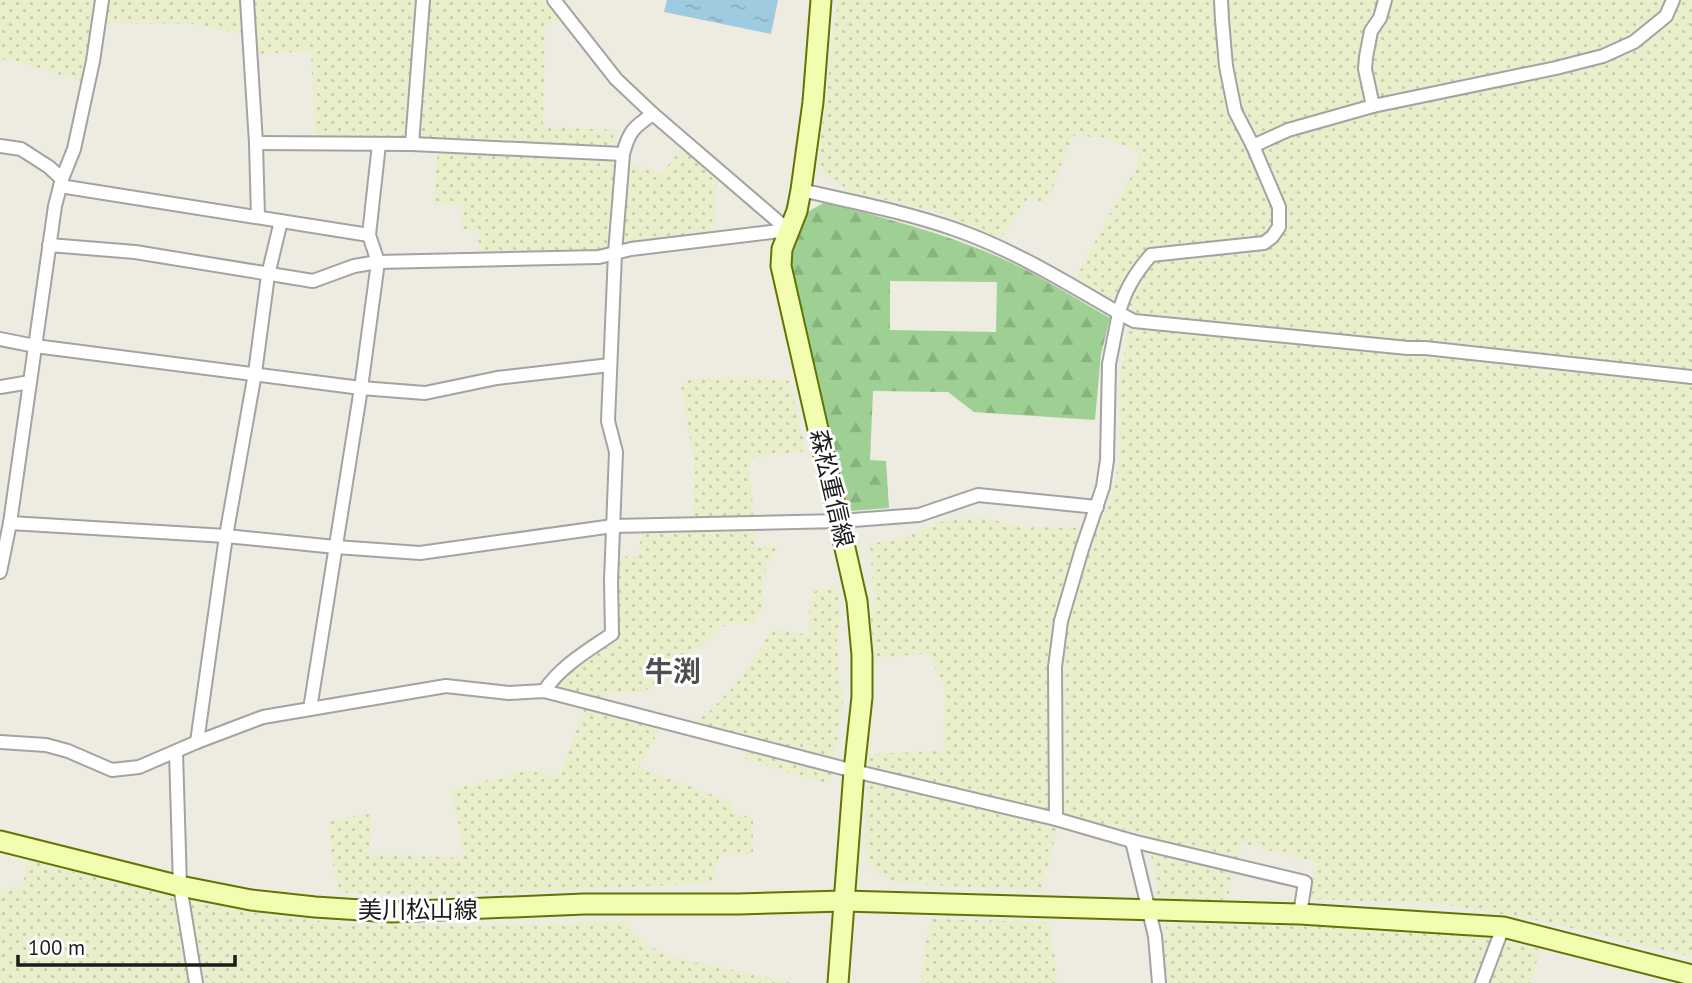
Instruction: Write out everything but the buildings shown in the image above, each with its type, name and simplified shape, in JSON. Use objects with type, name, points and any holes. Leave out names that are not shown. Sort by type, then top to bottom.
[{"type":"main road","name":"森松重信線","points":[[821,0],[813,102],[801,190],[797,211],[782,249],[781,266],[857,601],[862,655],[862,696],[838,983]]},
{"type":"main road","name":"美川松山線","points":[[0,841],[180,886],[251,900],[315,907],[392,912],[583,904],[844,901],[1300,914],[1503,928],[1692,975]]},
{"type":"street","points":[[0,572],[10,523],[55,206],[74,149],[93,61],[102,0]]},
{"type":"street","points":[[247,0],[258,217]]},
{"type":"street","points":[[412,144],[423,0]]},
{"type":"street","points":[[554,0],[616,79],[788,230]]},
{"type":"street","points":[[1056,819],[1055,667],[1061,621],[1103,487],[1107,460],[1109,364],[1121,303],[1138,270],[1151,255],[1264,243],[1279,227],[1279,207],[1235,111],[1226,66],[1222,0]]},
{"type":"street","points":[[1373,106],[1365,69],[1366,57],[1371,31],[1380,18],[1385,0]]},
{"type":"street","points":[[1253,146],[1288,130],[1373,106],[1603,56],[1634,42],[1666,16],[1673,0]]},
{"type":"street","points":[[544,691],[553,678],[575,659],[612,634],[611,581],[616,452],[608,421],[615,253],[626,142],[635,127],[653,114]]},
{"type":"street","points":[[256,143],[412,144],[623,154]]},
{"type":"street","points":[[310,709],[378,262],[369,235],[379,144]]},
{"type":"street","points":[[0,146],[21,149],[49,167],[61,183],[369,235]]},
{"type":"street","points":[[801,190],[909,215],[958,230],[1017,256],[1134,321],[1425,348],[1692,377]]},
{"type":"street","points":[[197,742],[226,536],[255,373],[268,275],[281,221]]},
{"type":"street","points":[[49,245],[135,252],[313,281],[354,266],[378,262],[599,257],[644,247],[788,230]]},
{"type":"street","points":[[0,339],[35,346],[360,388],[425,393],[497,378],[610,365]]},
{"type":"street","points":[[0,387],[30,383]]},
{"type":"street","points":[[10,523],[226,536],[420,553],[613,526],[840,521],[919,515],[978,495],[1097,507]]},
{"type":"street","points":[[0,742],[68,751],[112,770],[139,767],[263,717],[446,686],[509,693],[544,691],[854,771],[1056,819],[1132,841],[1305,882],[1300,914]]},
{"type":"street","points":[[176,752],[180,886],[196,983]]},
{"type":"street","points":[[1132,841],[1155,936],[1159,983]]},
{"type":"street","points":[[1482,983],[1503,928]]},
{"type":"street","points":[[1664,968],[1686,983]]},
{"type":"green space","points":[[0,0],[241,0],[245,34],[192,24],[94,23],[81,81],[0,59]]},
{"type":"green space","points":[[253,0],[545,0],[559,17],[557,23],[545,26],[543,127],[614,130],[611,165],[638,165],[662,173],[679,152],[686,153],[717,179],[713,232],[623,246],[607,244],[598,252],[479,251],[478,231],[461,231],[463,205],[433,204],[439,140],[315,136],[311,51],[258,54]]},
{"type":"green space","points":[[838,0],[1692,0],[1692,957],[1542,921],[1441,904],[1311,899],[1312,882],[1318,863],[1242,843],[1227,900],[1158,898],[1148,835],[1061,815],[1042,890],[906,884],[889,880],[877,871],[869,861],[865,848],[869,754],[943,751],[945,686],[927,653],[874,659],[870,544],[904,537],[940,522],[979,517],[1024,527],[1078,528],[1105,517],[1115,484],[1120,451],[1119,385],[1132,309],[1076,278],[1138,165],[1139,152],[1102,137],[1072,136],[1046,205],[1029,197],[1001,238],[942,213],[852,192],[817,170]]},
{"type":"green space","points":[[825,202],[943,236],[1025,269],[1110,318],[1101,354],[1095,420],[974,412],[948,392],[873,391],[870,460],[886,461],[889,508],[849,511],[791,270],[792,249],[806,213]],"holes":[[[890,281],[997,282],[996,332],[890,330]]]},
{"type":"green space","points":[[741,377],[789,381],[806,451],[749,458],[756,547],[774,546],[777,550],[767,566],[762,584],[764,602],[755,624],[732,622],[721,628],[702,647],[673,664],[652,687],[640,693],[611,692],[605,701],[565,691],[558,679],[616,639],[618,557],[639,556],[641,534],[693,532],[694,461],[681,386],[689,379]]},
{"type":"green space","points":[[822,588],[838,588],[841,621],[837,637],[839,677],[844,697],[830,784],[744,758],[753,740],[696,724],[695,721],[710,711],[736,684],[773,628],[808,635],[812,593]]},
{"type":"green space","points":[[585,707],[661,727],[639,767],[731,802],[732,812],[753,818],[753,855],[720,855],[711,883],[421,895],[340,892],[333,865],[329,821],[372,813],[369,854],[463,858],[461,833],[450,790],[527,770],[559,777]]},
{"type":"green space","points":[[27,860],[205,905],[281,917],[351,924],[457,926],[625,922],[650,947],[684,960],[793,983],[0,983],[0,889],[23,887]]},
{"type":"green space","points":[[931,919],[1048,922],[1057,983],[921,983]]},
{"type":"green space","points":[[1167,924],[1330,927],[1480,937],[1540,949],[1531,983],[1168,983],[1163,939]]},
{"type":"water","points":[[667,0],[778,0],[771,34],[664,12]]},
{"type":"district","name":"牛渕","points":[[673,670]]}]
